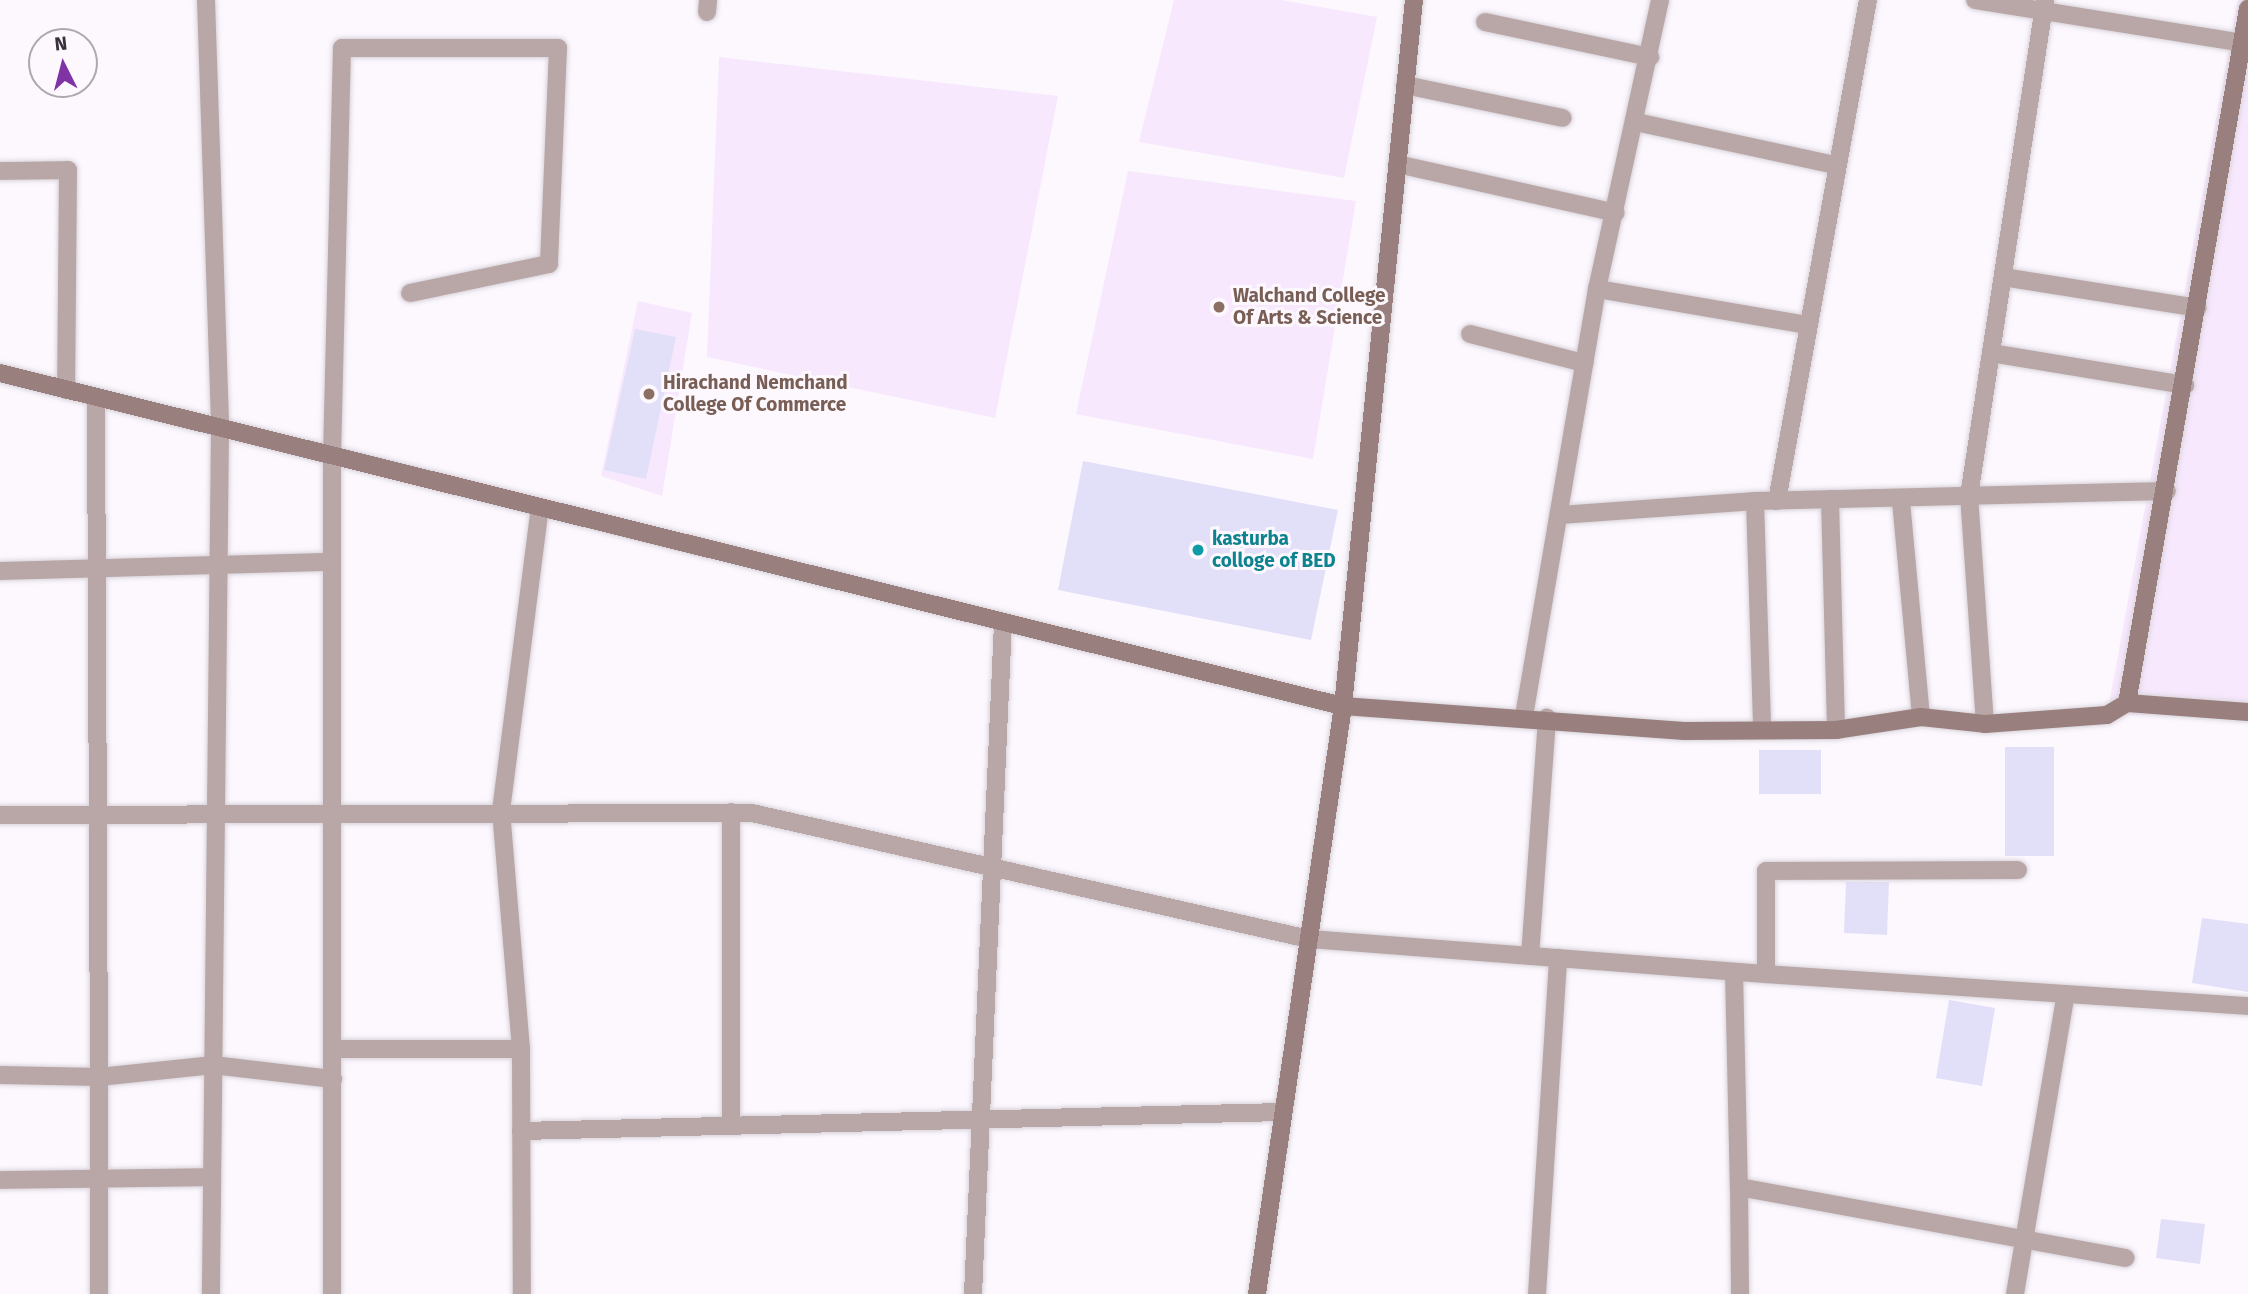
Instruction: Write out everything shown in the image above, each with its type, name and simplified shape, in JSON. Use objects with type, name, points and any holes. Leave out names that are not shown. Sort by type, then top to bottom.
[{"type":"street","points":[[206,0],[220,428],[211,1294]]},
{"type":"street","points":[[1257,1294],[1343,706],[1414,0]]},
{"type":"street","points":[[1524,716],[1597,289],[1636,122],[1660,0]]},
{"type":"street","points":[[1777,501],[1835,166],[1868,0]]},
{"type":"street","points":[[1975,0],[2044,6],[2242,43]]},
{"type":"street","points":[[1985,724],[1969,496],[2044,6]]},
{"type":"street","points":[[2127,703],[2167,491],[2248,8]]},
{"type":"street","points":[[1485,22],[1650,57]]},
{"type":"street","points":[[332,1294],[332,456],[342,48],[558,48],[549,264],[410,293]]},
{"type":"street","points":[[1405,85],[1563,118]]},
{"type":"street","points":[[1636,122],[1835,166]]},
{"type":"street","points":[[1397,164],[1616,213]]},
{"type":"street","points":[[0,171],[68,170],[66,390]]},
{"type":"street","points":[[2003,277],[2198,308]]},
{"type":"street","points":[[1597,289],[1808,325]]},
{"type":"street","points":[[1470,334],[1584,363]]},
{"type":"street","points":[[1992,353],[2185,385]]},
{"type":"street","points":[[0,373],[1343,706],[1524,716],[1614,729],[1836,730],[1921,717],[1985,724],[2107,715],[2127,703],[2248,712]]},
{"type":"street","points":[[96,397],[99,1294]]},
{"type":"street","points":[[1560,515],[1755,501],[1901,501],[1969,496],[2167,491]]},
{"type":"street","points":[[1830,499],[1836,730]]},
{"type":"street","points":[[1755,501],[1762,729]]},
{"type":"street","points":[[1901,501],[1921,717]]},
{"type":"street","points":[[522,1294],[521,1048],[500,811],[540,507]]},
{"type":"street","points":[[0,571],[332,562]]},
{"type":"street","points":[[974,1294],[989,863],[1003,622]]},
{"type":"street","points":[[1530,956],[1547,718]]},
{"type":"street","points":[[0,815],[500,811],[752,813],[989,863],[1308,940],[2248,1006]]},
{"type":"street","points":[[731,812],[731,1126]]},
{"type":"street","points":[[1766,974],[1766,871],[2018,870]]},
{"type":"street","points":[[1537,1294],[1558,958]]},
{"type":"street","points":[[1734,972],[1740,1294]]},
{"type":"street","points":[[2015,1294],[2022,1239],[2066,994]]},
{"type":"street","points":[[333,1049],[521,1048]]},
{"type":"street","points":[[0,1074],[99,1077],[213,1065],[333,1079]]},
{"type":"street","points":[[521,1131],[1283,1112]]},
{"type":"street","points":[[0,1180],[212,1177]]},
{"type":"street","points":[[1739,1187],[2126,1258]]},
{"type":"shaded area","points":[[1174,0],[1281,0],[1377,17],[1344,178],[1139,142]]},
{"type":"shaded area","points":[[2238,0],[2248,0],[2248,715],[2107,715]]},
{"type":"shaded area","points":[[719,57],[1058,96],[995,418],[707,357]]},
{"type":"shaded area","name":"Walchand College Of Arts & Science","points":[[1128,171],[1356,201],[1313,459],[1076,414]]},
{"type":"shaded area","name":"Hirachand Nemchand College Of Commerce","points":[[638,301],[692,313],[662,496],[601,476]]},
{"type":"building","points":[[635,329],[676,337],[646,479],[604,470]]},
{"type":"building","name":"kasturba colloge of BED","points":[[1083,461],[1338,510],[1311,640],[1058,590]]},
{"type":"building","points":[[2005,747],[2054,747],[2054,856],[2005,856]]},
{"type":"building","points":[[1759,750],[1821,750],[1821,794],[1759,794]]},
{"type":"building","points":[[1846,882],[1889,882],[1887,935],[1844,933]]},
{"type":"building","points":[[2202,918],[2248,924],[2248,992],[2192,983]]},
{"type":"building","points":[[1949,1000],[1995,1008],[1982,1086],[1936,1078]]},
{"type":"building","points":[[2161,1219],[2205,1224],[2200,1264],[2156,1258]]},
{"type":"place","name":"Walchand College Of Arts & Science","points":[[1219,307]]},
{"type":"place","name":"Hirachand Nemchand College Of Commerce","points":[[649,394]]},
{"type":"place","name":"kasturba colloge of BED","points":[[1198,550]]}]
